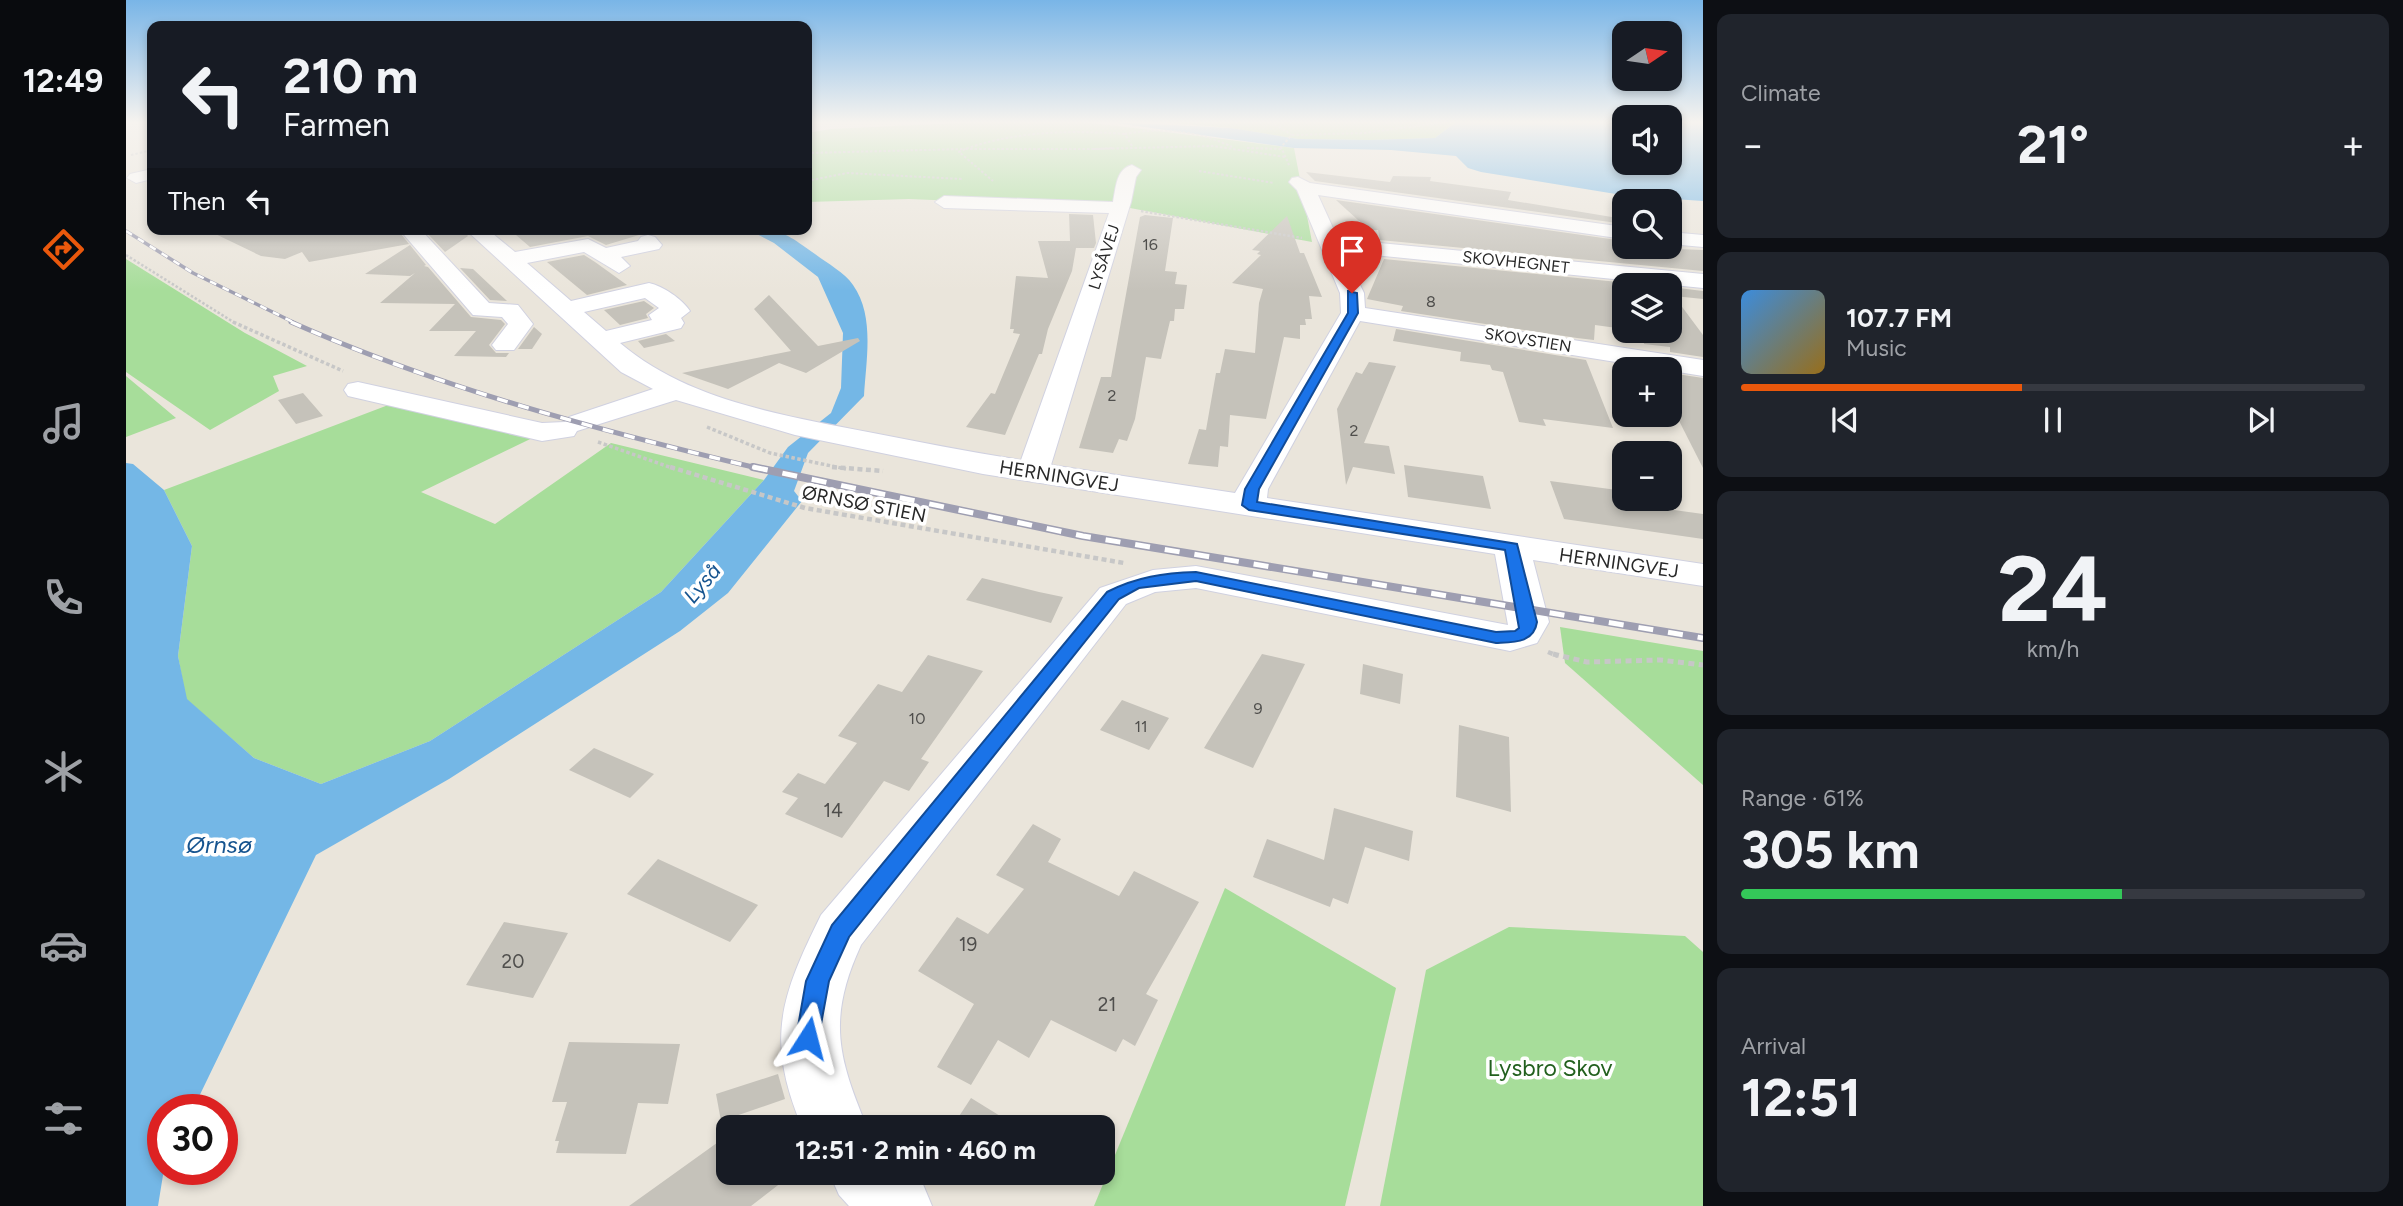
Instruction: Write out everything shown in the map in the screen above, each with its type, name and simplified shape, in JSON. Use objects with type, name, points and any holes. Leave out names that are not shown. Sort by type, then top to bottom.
[{"type":"street","points":[[1120,208],[1127,178]]},
{"type":"street","points":[[1301,185],[1612,231]]},
{"type":"street","points":[[1249,505],[1252,489],[1353,313],[1352,293],[1301,185]]},
{"type":"street","name":"LYSÅVEJ","points":[[944,202],[1120,208],[1032,473]]},
{"type":"street","points":[[432,235],[481,248],[588,245],[612,260],[652,245],[648,242]]},
{"type":"street","points":[[1682,239],[1703,241]]},
{"type":"street","name":"SKOVHEGNET","points":[[1328,244],[1703,281]]},
{"type":"street","points":[[481,248],[482,310],[509,310],[522,324],[505,345]]},
{"type":"street","name":"HERNINGVEJ","points":[[481,248],[566,309],[631,366],[676,391],[795,426],[1032,473],[1703,575]]},
{"type":"street","points":[[566,309],[649,290],[678,311],[661,315],[672,323],[601,340]]},
{"type":"street","name":"SKOVSTIEN","points":[[1353,313],[1703,368]]},
{"type":"street","points":[[355,382],[542,432],[571,426],[676,391]]},
{"type":"street","points":[[545,461],[540,452],[571,426]]},
{"type":"street","points":[[828,1115],[808,1038],[818,981],[840,931],[1113,596],[1135,584],[1168,578],[1196,577],[1496,638],[1519,636],[1527,629],[1529,622],[1512,547]]},
{"type":"street","points":[[876,1185],[898,1206]]},
{"type":"path","points":[[961,178],[968,179]]},
{"type":"path","points":[[1252,178],[1301,185]]},
{"type":"path","points":[[981,181],[994,182]]},
{"type":"path","points":[[1120,208],[1241,226],[1328,244]]},
{"type":"path","points":[[126,255],[164,276],[243,328],[355,382]]},
{"type":"path","name":"ØRNSØ STIEN","points":[[571,426],[730,487],[803,507],[894,526],[1130,564],[1168,578]]},
{"type":"path","points":[[779,456],[808,462]]},
{"type":"path","points":[[1519,636],[1565,660],[1599,664],[1658,660],[1703,665]]},
{"type":"green space","points":[[812,178],[1300,178],[1312,242],[1130,208],[909,199],[812,202]]},
{"type":"green space","points":[[126,259],[245,333],[307,366],[273,376],[279,391],[210,430],[126,372]]},
{"type":"green space","points":[[126,376],[176,418],[126,437]]},
{"type":"green space","points":[[412,396],[551,429],[421,492],[495,524],[611,443],[764,480],[661,592],[430,741],[321,784],[254,758],[186,699],[178,656],[192,546],[164,490]]},
{"type":"green space","points":[[1560,627],[1703,651],[1703,785],[1565,663]]},
{"type":"green space","points":[[1225,888],[1396,988],[1345,1206],[1094,1206],[1103,1185],[1115,1185],[1115,1155]]},
{"type":"green space","name":"Lysbro Skov","points":[[1509,927],[1685,936],[1703,952],[1703,1206],[1380,1206],[1426,970]]},
{"type":"water","points":[[1519,178],[1703,178],[1703,201],[1682,200],[1682,189],[1612,189],[1612,193]]},
{"type":"water","name":"Ørnsø","points":[[759,235],[790,237],[836,268],[850,281],[860,297],[867,324],[864,396],[808,453],[794,491],[802,501],[728,593],[680,631],[449,779],[316,855],[200,1094],[147,1094],[147,1185],[161,1185],[158,1206],[126,1206],[126,463],[133,464],[164,490],[192,546],[178,656],[187,699],[254,758],[321,784],[430,741],[661,592],[764,480],[788,447],[831,413],[841,388],[843,333],[818,277],[774,243]]},
{"type":"building","points":[[1312,178],[1359,178],[1390,182],[1392,178],[1431,178],[1430,181],[1511,192],[1508,200],[1612,217],[1612,222],[1315,181]]},
{"type":"building","points":[[1336,200],[1612,239],[1612,259],[1682,259],[1682,249],[1703,250],[1703,271],[1380,240],[1378,230],[1369,230]]},
{"type":"building","points":[[1069,214],[1093,215],[1096,243],[1094,248],[1076,248],[1072,271],[1048,329],[1042,354],[1039,354],[1005,435],[966,427],[991,393],[995,394],[1020,334],[1013,333],[1014,329],[1010,329],[1016,276],[1048,278],[1038,241],[1070,241]]},
{"type":"building","points":[[1145,215],[1173,218],[1165,271],[1177,272],[1175,284],[1187,285],[1184,309],[1175,309],[1174,321],[1170,321],[1161,359],[1146,357],[1135,419],[1127,441],[1119,439],[1113,453],[1079,448],[1101,377],[1111,377],[1140,217]]},
{"type":"building","points":[[1287,216],[1300,253],[1304,253],[1322,297],[1309,296],[1312,319],[1305,319],[1306,325],[1300,325],[1300,339],[1284,337],[1266,419],[1230,415],[1228,447],[1220,446],[1218,467],[1188,464],[1199,429],[1206,430],[1216,373],[1220,373],[1225,349],[1255,353],[1259,303],[1263,289],[1232,283],[1261,255],[1257,254],[1260,251],[1252,250]]},
{"type":"building","points":[[217,235],[402,235],[409,244],[309,262],[302,252],[285,259],[261,256]]},
{"type":"building","points":[[429,235],[468,236],[445,252]]},
{"type":"building","points":[[516,235],[639,235],[606,245],[588,236],[530,247]]},
{"type":"building","points":[[410,245],[426,265],[424,266],[428,267],[471,317],[501,320],[505,324],[489,345],[496,353],[509,353],[506,357],[454,356],[476,331],[429,331],[455,304],[380,303],[415,273],[410,276],[365,274]]},
{"type":"building","points":[[584,255],[627,285],[587,295],[547,262]]},
{"type":"building","points":[[1384,259],[1612,281],[1612,327],[1595,325],[1594,340],[1401,311],[1403,306],[1367,299]]},
{"type":"building","points":[[460,268],[473,269],[507,301],[490,300]]},
{"type":"building","points":[[1682,288],[1703,291],[1703,299],[1682,297]]},
{"type":"building","points":[[769,295],[818,346],[858,338],[860,341],[806,373],[779,363],[728,389],[682,373],[791,351],[754,309]]},
{"type":"building","points":[[644,301],[654,308],[646,314],[648,318],[620,325],[604,310]]},
{"type":"building","points":[[1682,307],[1703,335],[1703,357],[1670,352],[1670,347],[1644,344],[1682,343]]},
{"type":"building","points":[[534,327],[542,334],[532,349],[518,349]]},
{"type":"building","points":[[1396,329],[1586,360],[1613,428],[1543,419],[1546,426],[1519,422],[1503,372],[1492,370],[1490,365],[1460,361],[1461,352],[1393,341]]},
{"type":"building","points":[[666,334],[675,341],[644,348],[638,341]]},
{"type":"building","points":[[1369,362],[1396,366],[1364,443],[1389,446],[1395,474],[1353,467],[1346,485],[1337,409],[1356,372],[1362,374]]},
{"type":"building","points":[[1682,375],[1703,378],[1703,468],[1682,427]]},
{"type":"building","points":[[303,393],[323,416],[296,424],[278,400]]},
{"type":"building","points":[[1404,465],[1483,476],[1491,509],[1408,497]]},
{"type":"building","points":[[1550,481],[1612,489],[1612,511],[1681,511],[1703,514],[1703,539],[1564,519]]},
{"type":"building","points":[[982,578],[1063,597],[1051,623],[966,600]]},
{"type":"building","points":[[1262,654],[1305,664],[1253,768],[1204,748]]},
{"type":"building","points":[[928,655],[983,671],[921,759],[929,762],[909,791],[884,781],[842,838],[785,814],[798,798],[782,792],[798,773],[825,784],[857,743],[838,736],[878,684],[902,692]]},
{"type":"building","points":[[1363,664],[1403,674],[1400,704],[1360,694]]},
{"type":"building","points":[[1122,700],[1169,718],[1149,750],[1100,730]]},
{"type":"building","points":[[1459,725],[1509,737],[1511,812],[1456,797]]},
{"type":"building","points":[[594,748],[654,774],[630,798],[569,770]]},
{"type":"building","points":[[1334,808],[1413,831],[1409,861],[1365,847],[1348,904],[1333,898],[1330,907],[1253,877],[1267,839],[1324,860]]},
{"type":"building","points":[[1033,824],[1061,839],[1048,862],[1119,896],[1134,871],[1199,902],[1146,994],[1158,1000],[1135,1046],[1123,1039],[1116,1052],[1051,1020],[1029,1058],[998,1040],[971,1085],[937,1067],[974,1004],[918,971],[957,917],[988,934],[1024,889],[996,875]]},
{"type":"building","points":[[658,859],[758,905],[730,942],[627,894]]},
{"type":"building","points":[[504,922],[568,933],[533,998],[466,985]]},
{"type":"building","points":[[569,1042],[680,1044],[668,1104],[638,1103],[626,1154],[556,1153],[559,1141],[555,1141],[567,1102],[552,1102]]},
{"type":"building","points":[[778,1074],[785,1099],[738,1115],[720,1115],[716,1094]]},
{"type":"building","points":[[971,1098],[999,1115],[960,1115]]},
{"type":"building","points":[[716,1144],[716,1185],[778,1185],[751,1206],[629,1206]]},
{"type":"railway","points":[[126,231],[193,273],[295,323]]},
{"type":"railway","points":[[291,322],[348,346],[464,388],[582,423],[753,467]]},
{"type":"railway","points":[[753,467],[1083,536],[1703,638]]},
{"type":"railway","points":[[753,467],[761,469]]},
{"type":"route","points":[[808,1038],[818,981],[840,931],[1113,596],[1135,584],[1168,578],[1196,577],[1496,638],[1519,636],[1527,629],[1529,622],[1512,547],[1249,505],[1252,489],[1353,313],[1352,293]]},
{"type":"water label","name":"Lyså","points":[[702,583]]}]
